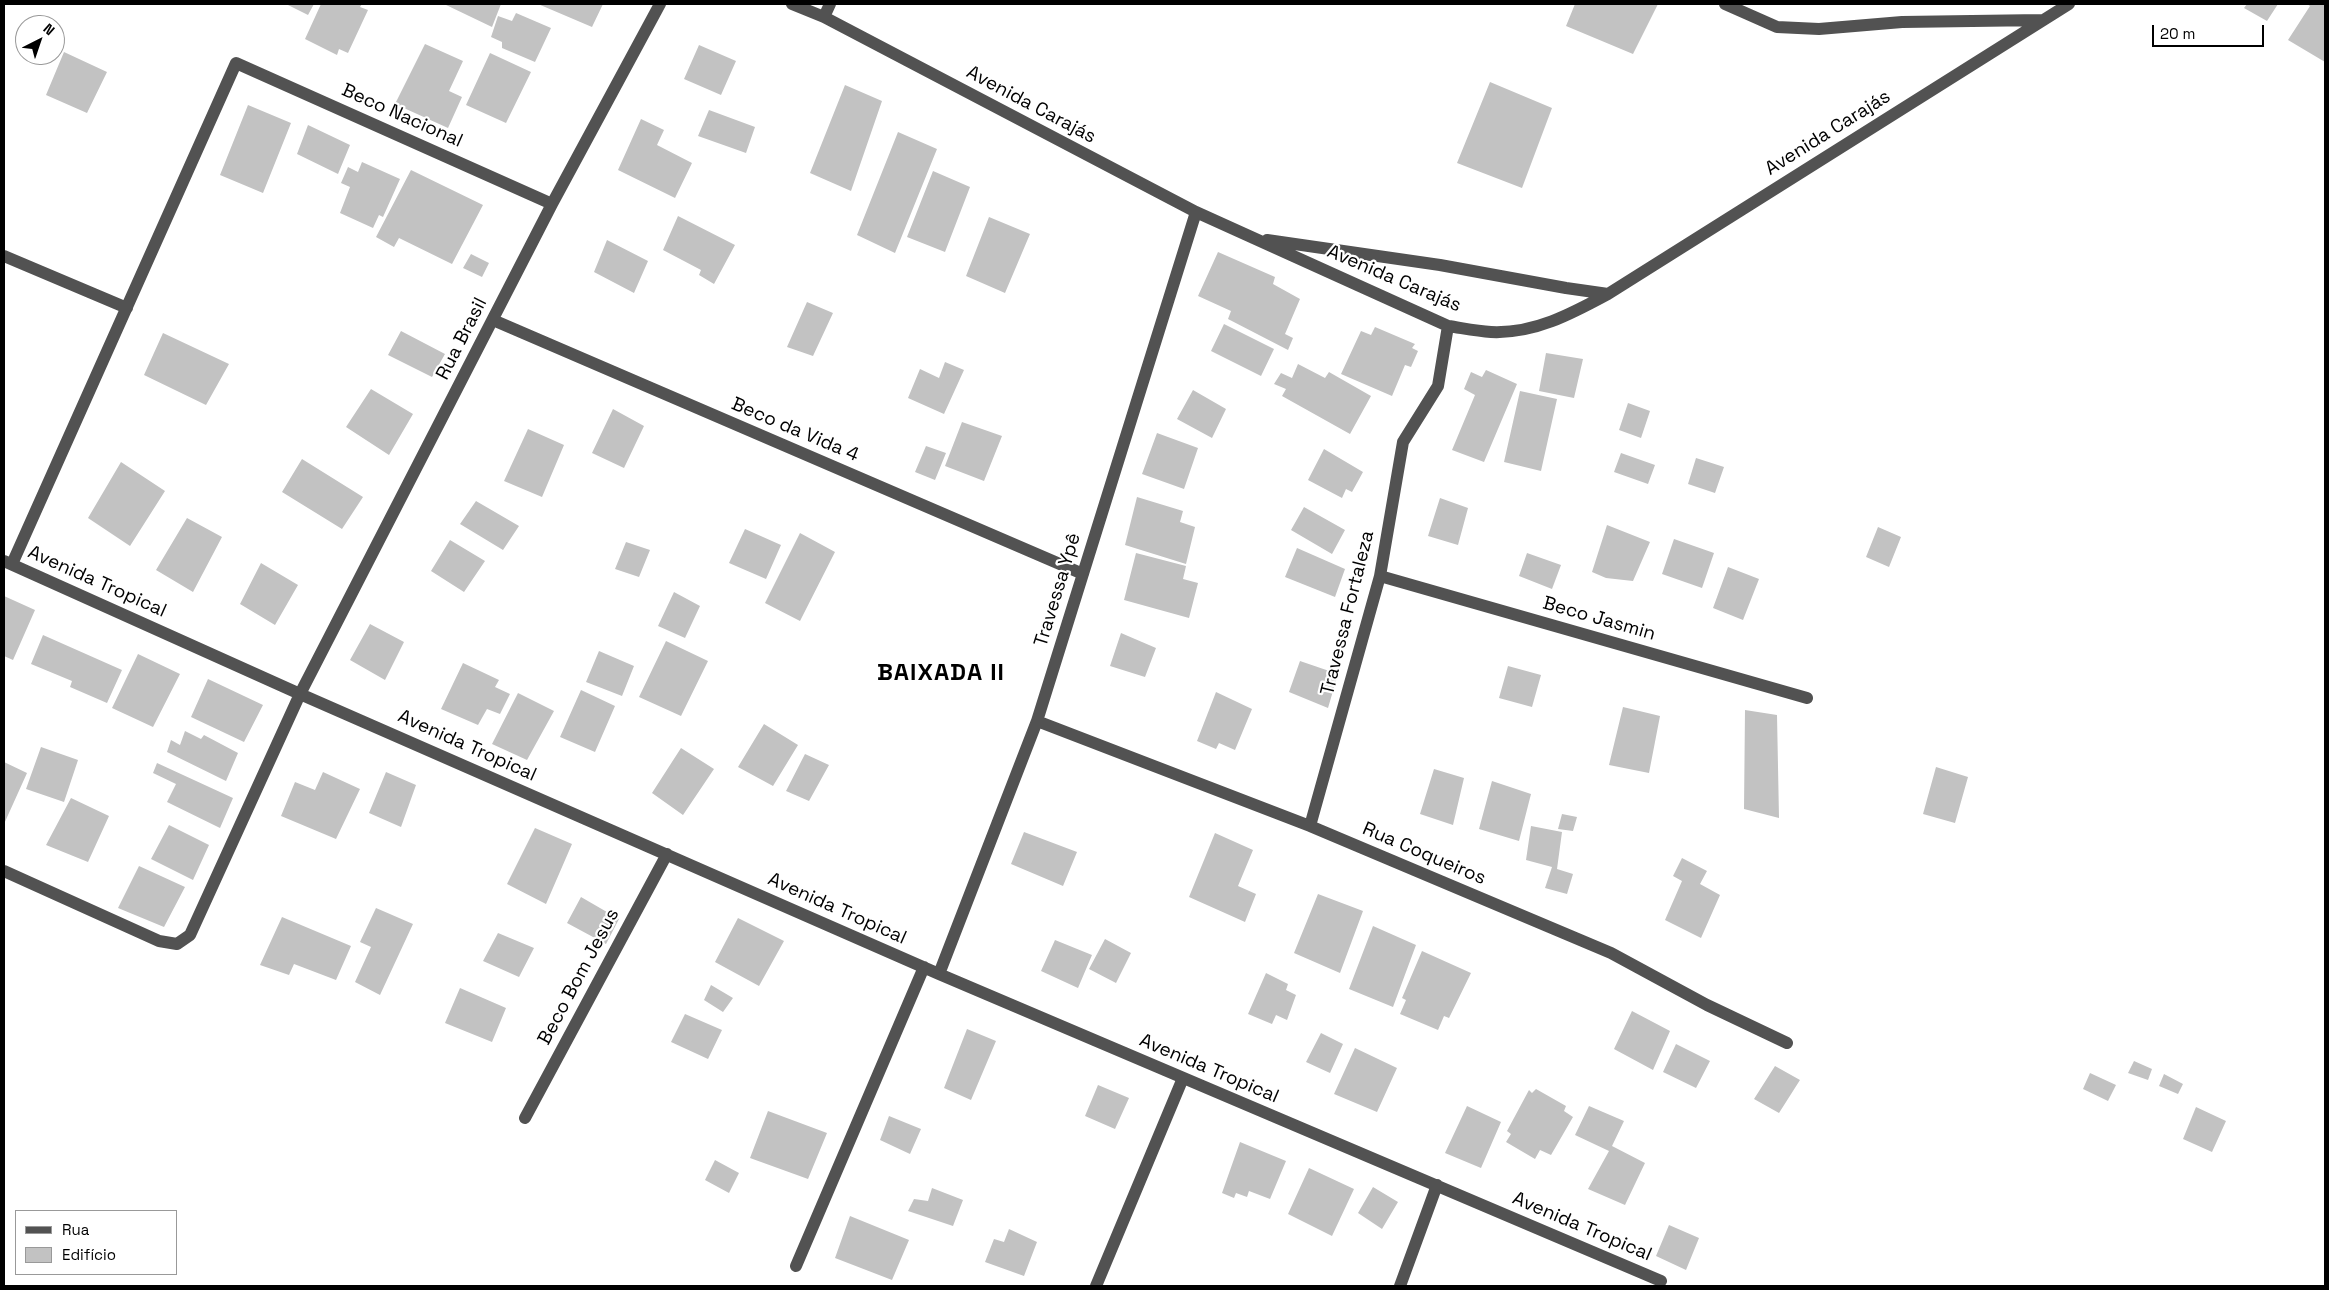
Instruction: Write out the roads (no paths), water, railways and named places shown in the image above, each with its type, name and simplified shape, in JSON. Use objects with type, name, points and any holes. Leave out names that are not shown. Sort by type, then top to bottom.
[{"type":"street","name":"Rua Brasil","points":[[4,871],[159,941],[176,944],[190,935],[300,694],[552,204],[660,4]]},
{"type":"street","name":"Avenida Carajás","points":[[792,4],[824,17],[1196,212],[1448,326],[1491,332],[1528,330],[1565,317],[1608,294],[2069,4]]},
{"type":"street","points":[[824,17],[830,4]]},
{"type":"street","points":[[1725,4],[1777,27],[1819,29],[1902,22],[2042,20]]},
{"type":"street","name":"Beco Nacional","points":[[127,308],[236,63],[552,204]]},
{"type":"street","name":"Travessa Ypê","points":[[939,974],[1037,721],[1196,212]]},
{"type":"street","name":"Avenida Carajás","points":[[1252,238],[1440,265],[1608,294]]},
{"type":"street","points":[[4,256],[127,308],[8,562]]},
{"type":"street","name":"Beco da Vida 4","points":[[493,320],[1083,574]]},
{"type":"street","name":"Travessa Fortaleza","points":[[1310,826],[1380,576],[1403,442],[1438,386],[1448,326]]},
{"type":"street","name":"Avenida Tropical","points":[[8,562],[300,694],[939,974],[1661,1281]]},
{"type":"street","name":"Beco Jasmin","points":[[1380,576],[1807,698]]},
{"type":"street","name":"Rua Coqueiros","points":[[1037,721],[1310,826],[1611,952],[1707,1005],[1787,1043]]},
{"type":"street","name":"Beco Bom Jesus","points":[[525,1118],[667,854]]},
{"type":"street","points":[[796,1266],[924,967]]},
{"type":"street","points":[[1096,1286],[1183,1078]]},
{"type":"street","points":[[1400,1286],[1437,1185]]},
{"type":"district","name":"BAIXADA II","points":[[941,673]]}]
